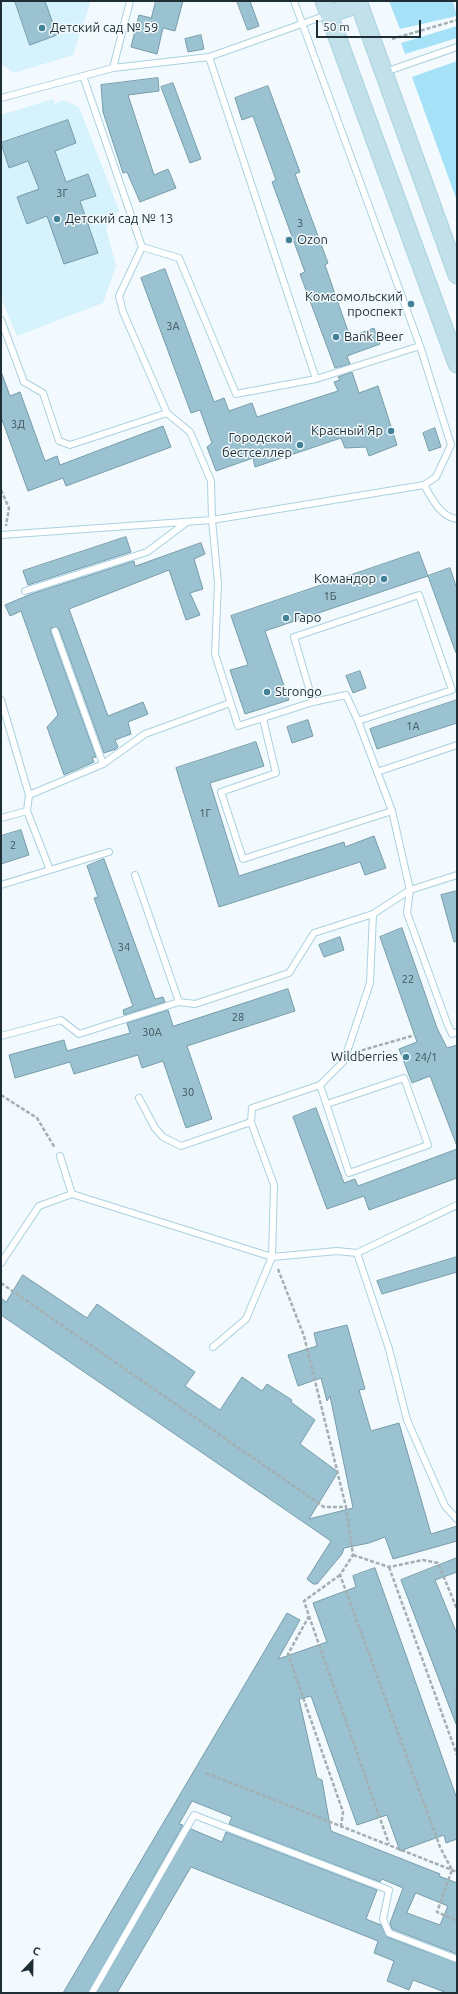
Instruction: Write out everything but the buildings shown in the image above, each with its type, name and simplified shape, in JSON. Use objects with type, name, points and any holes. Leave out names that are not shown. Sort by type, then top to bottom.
[{"type":"main road","points":[[457,275],[358,2],[327,8],[457,364]]},
{"type":"lane","points":[[113,68],[130,1]]},
{"type":"lane","points":[[3,534],[212,520],[424,485],[436,477],[451,445],[420,346],[294,1]]},
{"type":"lane","points":[[1,98],[113,68],[209,57],[302,23],[327,8]]},
{"type":"lane","points":[[383,73],[457,47]]},
{"type":"lane","points":[[209,57],[316,379]]},
{"type":"lane","points":[[83,76],[142,247],[119,296],[123,312],[168,413],[190,432],[211,481],[212,520],[218,583],[215,654],[238,726],[313,702],[346,695],[358,721],[392,811],[410,890],[407,913],[447,1023],[452,1034],[457,1032]]},
{"type":"lane","points":[[142,247],[179,258],[236,394],[316,379],[420,346]]},
{"type":"lane","points":[[1,320],[24,382],[43,393],[59,441],[70,445],[168,413]]},
{"type":"lane","points":[[424,485],[437,507],[452,518],[457,519]]},
{"type":"lane","points":[[25,591],[147,552],[187,522]]},
{"type":"lane","points":[[313,702],[294,637],[419,596],[452,690],[358,721]]},
{"type":"lane","points":[[55,631],[103,764]]},
{"type":"lane","points":[[1,700],[29,795],[27,810],[50,870]]},
{"type":"lane","points":[[29,795],[103,764],[145,734],[230,702]]},
{"type":"lane","points":[[263,719],[276,773],[221,792],[243,859],[392,811]]},
{"type":"lane","points":[[377,772],[457,745]]},
{"type":"lane","points":[[1,818],[27,810]]},
{"type":"lane","points":[[1,885],[109,852]]},
{"type":"lane","points":[[135,875],[179,1002]]},
{"type":"lane","points":[[1,1036],[61,1020],[79,1034],[179,1002],[194,1004],[288,973],[314,933],[373,914],[410,890],[457,875]]},
{"type":"lane","points":[[213,1347],[246,1319],[272,1256],[274,1185],[251,1122],[252,1108],[320,1085],[344,1061],[370,983],[373,914]]},
{"type":"lane","points":[[320,1085],[349,1173],[428,1145],[404,1078],[327,1104]]},
{"type":"lane","points":[[139,1098],[154,1128],[163,1137],[181,1146],[251,1122]]},
{"type":"lane","points":[[60,1156],[72,1194]]},
{"type":"lane","points":[[1,1264],[39,1206],[72,1194],[272,1256],[337,1251],[357,1253],[457,1204]]},
{"type":"lane","points":[[357,1253],[389,1349],[407,1420],[445,1506],[457,1519]]},
{"type":"lane","points":[[92,1993],[194,1815],[389,1890],[383,1919],[389,1933],[457,1959]]},
{"type":"path","points":[[392,39],[457,20]]},
{"type":"path","points":[[1,490],[8,508],[3,534]]},
{"type":"path","points":[[346,1054],[415,1035]]},
{"type":"path","points":[[1,1095],[37,1118],[60,1156]]},
{"type":"path","points":[[272,1256],[304,1336],[346,1507],[353,1555],[340,1575],[304,1601],[389,1844]]},
{"type":"path","points":[[1,1283],[324,1507],[346,1507]]},
{"type":"path","points":[[353,1555],[389,1567],[423,1560],[438,1563],[457,1609]]},
{"type":"path","points":[[389,1567],[457,1755]]},
{"type":"path","points":[[340,1575],[440,1847],[452,1870],[437,1912],[457,1920]]},
{"type":"path","points":[[309,1616],[288,1654],[342,1812],[341,1826]]},
{"type":"path","points":[[206,1773],[457,1872]]},
{"type":"shaded area","name":"Детский сад № 59","points":[[1,1],[91,1],[73,55],[14,73],[1,64]]},
{"type":"shaded area","points":[[389,1],[453,1],[457,16],[400,29]]},
{"type":"shaded area","points":[[457,26],[457,38],[405,54],[401,43]]},
{"type":"shaded area","points":[[457,61],[457,201],[412,77]]},
{"type":"shaded area","name":"Детский сад № 13","points":[[53,99],[55,104],[63,100],[79,107],[119,210],[106,228],[116,266],[103,303],[17,336],[1,298],[1,115]]},
{"type":"place","name":"Детский сад № 59","points":[[42,28]]},
{"type":"place","name":"Детский сад № 13","points":[[57,219]]},
{"type":"place","name":"Ozon","points":[[289,240]]},
{"type":"place","name":"Комсомольский проспект","points":[[411,304]]},
{"type":"place","name":"Bank Beer","points":[[336,337]]},
{"type":"place","name":"Красный Яр","points":[[391,431]]},
{"type":"place","name":"Городской бестселлер","points":[[300,445]]},
{"type":"place","name":"Командор","points":[[384,579]]},
{"type":"place","name":"Гаро","points":[[286,618]]},
{"type":"place","name":"Strongo","points":[[267,692]]},
{"type":"place","name":"Wildberries","points":[[406,1057]]}]
